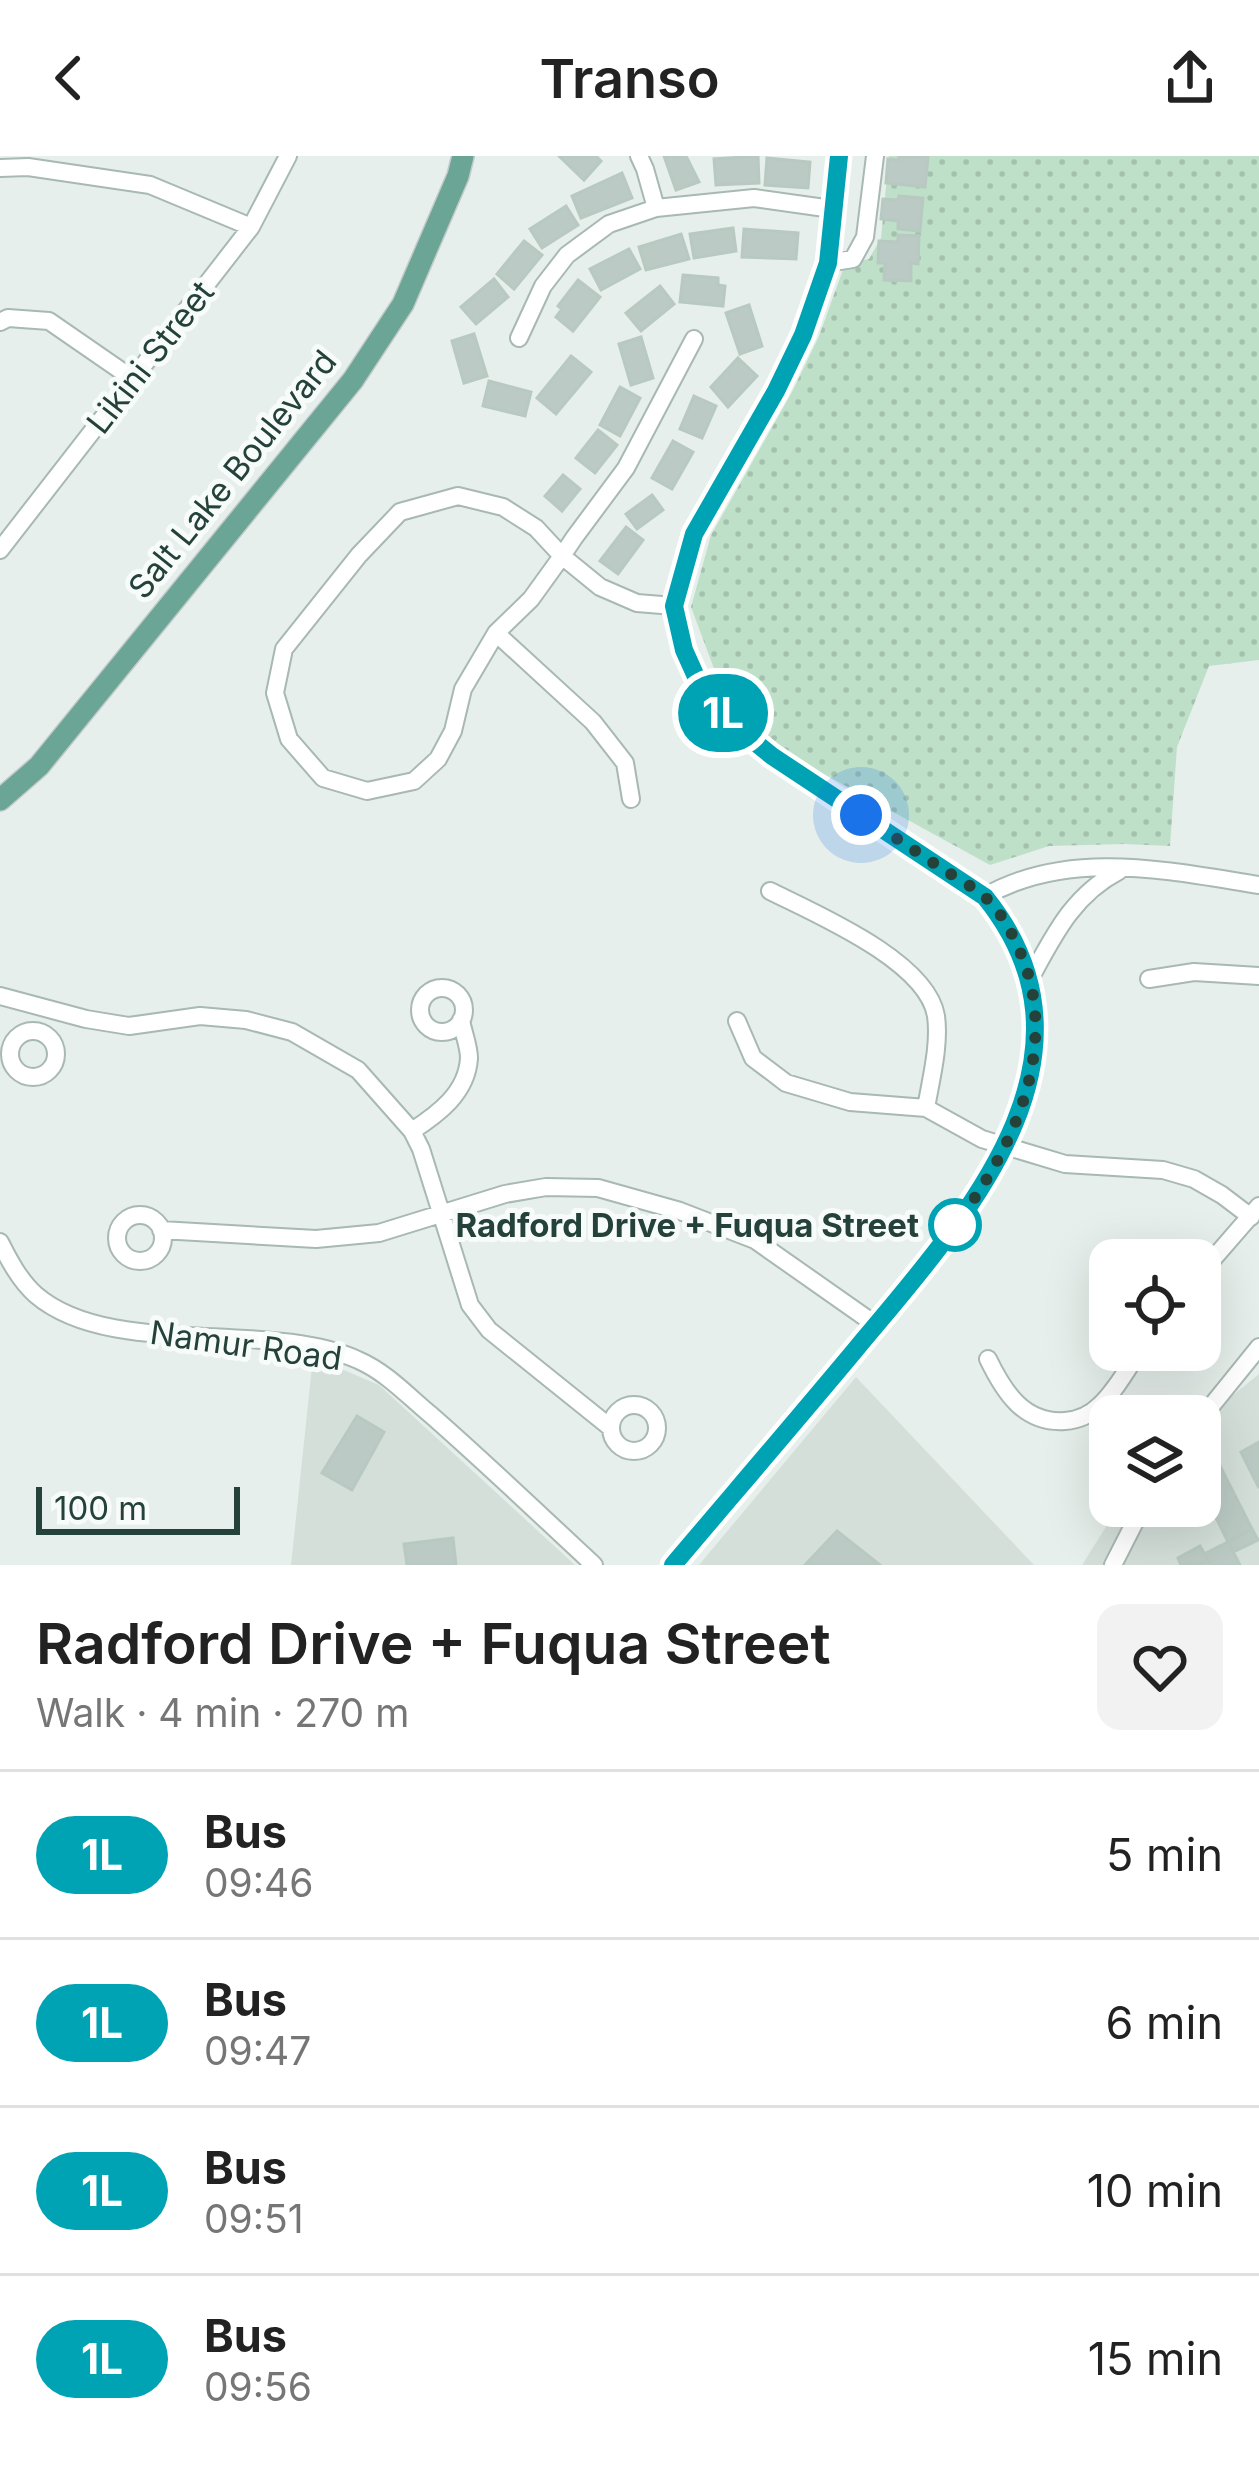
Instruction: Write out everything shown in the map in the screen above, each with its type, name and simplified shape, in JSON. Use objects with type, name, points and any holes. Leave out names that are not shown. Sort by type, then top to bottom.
[{"type":"main road","name":"Salt Lake Boulevard","points":[[0,800],[39,766],[353,380],[403,304],[463,156]]},
{"type":"street","name":"Likini Street","points":[[0,550],[251,226],[288,156]]},
{"type":"street","points":[[639,156],[656,208]]},
{"type":"street","points":[[674,1565],[974,1202],[1006,1146],[1028,1086],[1036,1036],[1030,979],[1006,923],[985,897],[772,756],[730,722],[698,681],[684,650],[674,606],[694,534],[803,335],[828,263],[839,156]]},
{"type":"street","points":[[828,263],[853,259],[865,236],[875,156]]},
{"type":"street","points":[[0,168],[117,171],[251,226]]},
{"type":"street","points":[[520,338],[543,286],[567,256],[609,224],[656,208],[754,198],[832,209]]},
{"type":"street","points":[[0,322],[8,318],[49,321],[133,379]]},
{"type":"street","points":[[674,606],[638,603],[600,587],[562,556],[536,527],[503,508],[458,496],[400,512],[358,555],[284,649],[275,693],[289,739],[322,778],[367,790],[414,781],[438,759],[453,731],[464,688],[496,633],[531,599],[562,556],[626,468],[694,339]]},
{"type":"street","points":[[496,633],[593,722],[625,763],[631,799]]},
{"type":"street","points":[[985,897],[1006,884],[1048,872],[1125,868],[1259,885]]},
{"type":"street","points":[[1030,979],[1072,909],[1095,884],[1125,868]]},
{"type":"street","points":[[770,891],[898,962],[922,986],[936,1014],[926,1108]]},
{"type":"street","points":[[1149,979],[1194,972],[1259,976]]},
{"type":"street","points":[[0,996],[129,1026],[200,1016],[246,1020],[292,1032],[358,1070],[412,1131],[421,1149],[470,1305],[489,1330],[611,1428]]},
{"type":"street","points":[[38,1032],[44,1007]]},
{"type":"street","points":[[412,1131],[442,1112],[462,1083],[469,1057],[461,1020]]},
{"type":"street","points":[[737,1021],[752,1058],[786,1083],[850,1102],[926,1108],[982,1139],[1065,1163],[1163,1170],[1194,1179],[1255,1211],[1221,1250]]},
{"type":"street","points":[[161,1230],[316,1239],[379,1233],[505,1195],[546,1187],[598,1188],[680,1210],[755,1240],[876,1325]]},
{"type":"street","name":"Namur Road","points":[[0,1242],[35,1294],[74,1318],[126,1329],[298,1344],[362,1361],[389,1378],[594,1565]]},
{"type":"street","points":[[1220,1395],[1259,1347]]},
{"type":"street","points":[[988,1359],[1019,1407],[1034,1417],[1059,1421],[1082,1418],[1098,1407],[1125,1371]]},
{"type":"street","points":[[1113,1565],[1133,1527]]},
{"type":"shaded area","points":[[313,1357],[379,1385],[575,1565],[291,1565]]},
{"type":"shaded area","points":[[1259,1374],[1259,1565],[1082,1565],[1106,1527],[1221,1527],[1221,1405]]},
{"type":"shaded area","points":[[856,1377],[1034,1565],[699,1565]]},
{"type":"green space","points":[[889,156],[1259,156],[1259,660],[1209,666],[1177,747],[1170,846],[1049,846],[990,865],[793,757],[751,723],[719,682],[691,607],[711,535],[792,392],[845,264],[869,259],[881,238]]},
{"type":"building","points":[[559,156],[596,156],[601,161],[584,180]]},
{"type":"building","points":[[664,156],[686,156],[699,182],[676,190]]},
{"type":"building","points":[[758,156],[759,183],[716,185],[714,159]]},
{"type":"building","points":[[899,156],[928,157],[925,187],[886,183],[888,159],[899,160]]},
{"type":"building","points":[[767,158],[810,162],[808,188],[765,185]]},
{"type":"building","points":[[622,173],[632,198],[581,218],[572,196]]},
{"type":"building","points":[[899,196],[923,198],[920,231],[898,229],[898,221],[881,219],[883,199],[898,200]]},
{"type":"building","points":[[566,206],[578,225],[542,248],[530,229]]},
{"type":"building","points":[[733,228],[736,251],[694,258],[690,234]]},
{"type":"building","points":[[744,229],[798,233],[796,259],[742,257]]},
{"type":"building","points":[[681,234],[689,259],[646,270],[639,247]]},
{"type":"building","points":[[898,235],[919,236],[918,264],[911,263],[911,281],[884,280],[885,263],[878,263],[879,241],[898,242]]},
{"type":"building","points":[[524,241],[542,255],[514,289],[497,274]]},
{"type":"building","points":[[629,249],[640,269],[601,290],[590,269]]},
{"type":"building","points":[[683,275],[718,278],[718,285],[725,286],[723,306],[680,302]]},
{"type":"building","points":[[494,279],[508,297],[476,324],[461,307]]},
{"type":"building","points":[[578,280],[600,297],[573,331],[556,317],[562,309],[558,306]]},
{"type":"building","points":[[660,286],[674,304],[641,331],[626,313]]},
{"type":"building","points":[[749,305],[762,346],[740,354],[726,313]]},
{"type":"building","points":[[474,334],[487,376],[464,383],[452,341]]},
{"type":"building","points":[[641,337],[653,378],[631,385],[619,344]]},
{"type":"building","points":[[571,356],[591,372],[556,414],[537,398]]},
{"type":"building","points":[[738,358],[757,376],[728,407],[711,387]]},
{"type":"building","points":[[489,381],[531,392],[525,416],[483,406]]},
{"type":"building","points":[[620,387],[640,398],[620,436],[600,425]]},
{"type":"building","points":[[694,396],[716,406],[702,438],[680,429]]},
{"type":"building","points":[[598,430],[617,445],[595,473],[576,458]]},
{"type":"building","points":[[673,441],[693,452],[672,489],[652,478]]},
{"type":"building","points":[[563,475],[580,489],[562,511],[545,496]]},
{"type":"building","points":[[652,495],[663,510],[637,529],[626,514]]},
{"type":"building","points":[[626,527],[643,540],[618,574],[600,561]]},
{"type":"building","points":[[357,1416],[384,1432],[352,1490],[322,1473]]},
{"type":"building","points":[[1259,1442],[1259,1488],[1241,1452]]},
{"type":"building","points":[[1221,1468],[1252,1529],[1228,1542],[1221,1527]]},
{"type":"building","points":[[1252,1529],[1258,1540],[1233,1552],[1228,1542]]},
{"type":"building","points":[[837,1531],[880,1565],[805,1565]]},
{"type":"building","points":[[453,1538],[456,1565],[407,1565],[404,1544]]},
{"type":"building","points":[[1228,1542],[1240,1565],[1211,1565],[1204,1554]]},
{"type":"building","points":[[1200,1546],[1210,1563],[1181,1565],[1178,1558]]},
{"type":"bus line","name":"1L","points":[[673,1565],[974,1202],[1006,1146],[1028,1086],[1036,1036],[1030,979],[1006,923],[985,897],[772,756],[730,722],[698,681],[684,650],[674,606],[694,534],[803,335],[828,263],[839,156]]},
{"type":"place","name":"Radford Drive + Fuqua Street","points":[[955,1225]]},
{"type":"route","points":[[861,815],[985,897],[1006,923],[1030,979],[1036,1036],[1028,1086],[1006,1146],[974,1202],[944,1239],[955,1225]]}]
